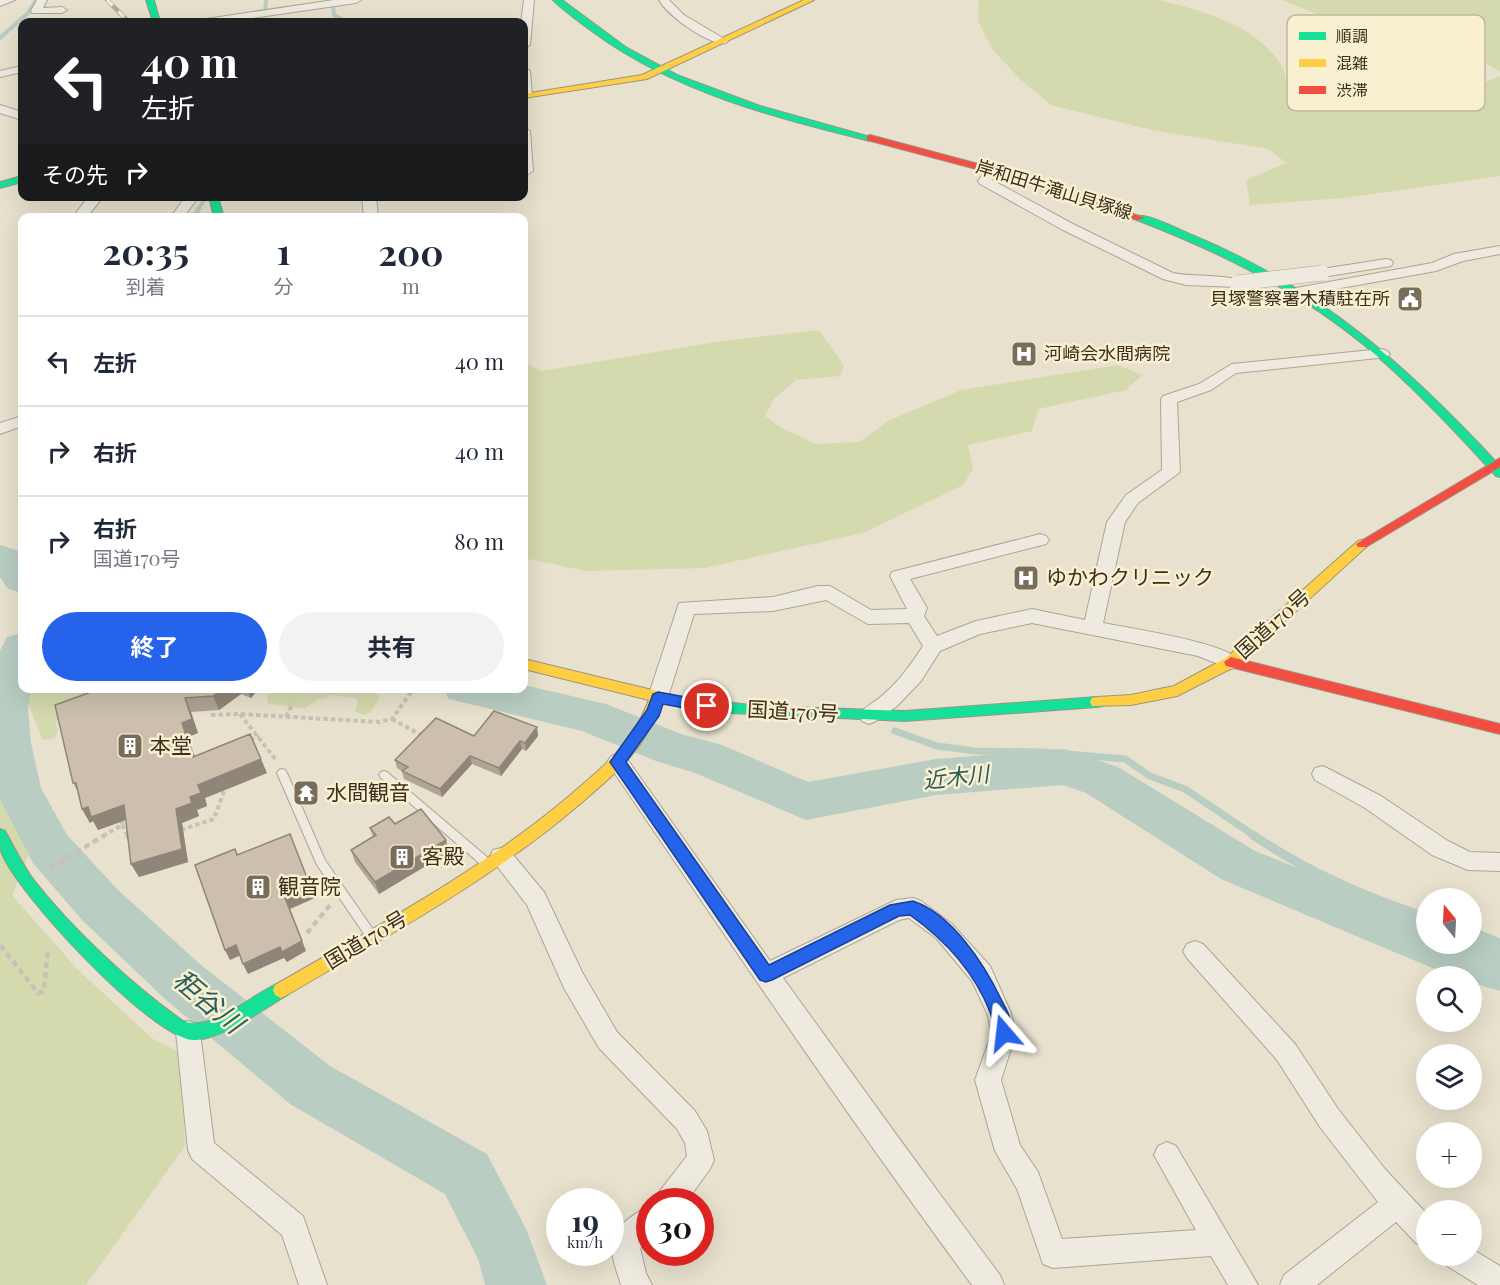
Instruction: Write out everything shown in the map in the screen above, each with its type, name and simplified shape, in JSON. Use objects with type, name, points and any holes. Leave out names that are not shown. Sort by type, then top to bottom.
[{"type":"main road","points":[[150,0],[156,18]]},
{"type":"main road","name":"岸和田牛滝山貝塚線","points":[[557,0],[597,33],[661,70],[756,106],[1082,197],[1177,231],[1243,262],[1296,292],[1347,326],[1382,354],[1498,467]]},
{"type":"main road","points":[[528,96],[644,77],[810,0]]},
{"type":"main road","points":[[0,184],[18,180]]},
{"type":"main road","name":"国道170号","points":[[196,1032],[273,995],[495,861],[548,823],[621,757],[656,705],[905,716],[1158,696],[1177,691],[1231,662],[1364,542],[1498,467]]},
{"type":"main road","points":[[1231,662],[1500,729]]},
{"type":"main road","points":[[528,665],[656,705]]},
{"type":"main road","points":[[0,835],[27,883],[112,974],[160,1015],[196,1032]]},
{"type":"street","points":[[0,3],[10,0]]},
{"type":"street","points":[[42,0],[36,11],[62,9]]},
{"type":"street","points":[[233,18],[356,0]]},
{"type":"street","points":[[526,18],[528,0]]},
{"type":"street","points":[[664,0],[664,4],[673,13],[722,41]]},
{"type":"street","points":[[0,74],[18,70]]},
{"type":"street","points":[[0,109],[18,114]]},
{"type":"street","points":[[0,117],[18,115]]},
{"type":"street","points":[[992,171],[985,181],[1068,227],[1168,276],[1186,281],[1218,284],[1322,273],[1446,254],[1459,257]]},
{"type":"street","points":[[82,213],[92,201]]},
{"type":"street","points":[[180,213],[189,201]]},
{"type":"street","points":[[1296,292],[1436,267],[1459,257],[1500,250]]},
{"type":"street","points":[[1093,627],[1116,522],[1132,499],[1171,472],[1169,399],[1205,387],[1232,369],[1382,354]]},
{"type":"street","points":[[0,429],[18,422]]},
{"type":"street","points":[[914,616],[917,608],[899,576],[1040,540]]},
{"type":"street","points":[[656,705],[686,608],[773,604],[830,592],[868,617],[914,616]]},
{"type":"street","points":[[914,616],[933,646]]},
{"type":"street","points":[[869,716],[890,701],[914,676],[933,646],[976,628],[1032,616],[1202,650],[1231,662]]},
{"type":"street","points":[[621,757],[766,975],[881,1134],[902,1168],[990,1285]]},
{"type":"street","points":[[1323,774],[1373,802],[1440,848],[1468,861],[1500,862]]},
{"type":"street","points":[[495,861],[536,899],[573,980],[608,1040],[686,1120],[699,1140],[700,1160],[679,1188]]},
{"type":"street","points":[[766,975],[896,910],[913,908],[944,930],[981,974],[999,1013],[1004,1033],[988,1080],[1008,1151],[1028,1182],[1053,1254],[1218,1242]]},
{"type":"street","points":[[1195,951],[1286,1052],[1329,1118],[1375,1179],[1416,1222]]},
{"type":"street","points":[[196,1032],[201,1150],[293,1226],[313,1285]]},
{"type":"street","points":[[1167,1155],[1245,1285]]},
{"type":"street","points":[[1294,1285],[1398,1203]]},
{"type":"street","points":[[636,1233],[625,1243],[634,1281],[638,1285]]},
{"type":"street","points":[[1474,1266],[1500,1282]]},
{"type":"lane","points":[[282,773],[321,862],[372,936]]},
{"type":"lane","points":[[384,775],[495,861]]},
{"type":"path","points":[[88,693],[88,695],[96,693]]},
{"type":"path","points":[[211,715],[239,714],[379,722],[392,719],[411,693]]},
{"type":"path","points":[[286,717],[293,704]]},
{"type":"path","points":[[239,714],[274,754],[282,773]]},
{"type":"path","points":[[392,719],[424,736]]},
{"type":"path","points":[[249,741],[258,736]]},
{"type":"path","points":[[173,833],[214,819],[224,791],[221,783]]},
{"type":"path","points":[[122,806],[122,825],[133,847]]},
{"type":"path","points":[[45,871],[122,825]]},
{"type":"path","points":[[307,933],[341,890]]},
{"type":"path","points":[[0,948],[2,947],[38,993],[44,991],[50,929],[60,920]]},
{"type":"path","points":[[312,928],[323,930]]},
{"type":"green space","points":[[979,0],[1159,0],[1193,9],[1243,30],[1271,51],[1285,75],[1287,111],[1485,111],[1485,82],[1500,76],[1500,176],[1344,198],[1250,205],[1246,180],[1286,163],[1269,149],[1152,130],[1051,105],[1020,79],[993,50],[978,21]]},
{"type":"green space","points":[[1282,0],[1500,0],[1500,72],[1485,63],[1485,15],[1319,15]]},
{"type":"green space","points":[[819,330],[844,366],[840,376],[796,380],[774,399],[765,416],[780,427],[816,444],[859,442],[888,421],[961,390],[1118,365],[1142,375],[1126,390],[1038,409],[1032,431],[968,445],[973,469],[963,485],[863,533],[704,568],[586,571],[528,559],[528,364],[541,371],[715,342]]},
{"type":"green space","points":[[25,693],[99,693],[61,715],[56,722],[58,731],[55,738],[42,739]]},
{"type":"green space","points":[[269,693],[374,693],[379,699],[370,713],[364,715],[355,712],[358,702],[356,698],[333,695],[318,699],[304,709],[267,703]]},
{"type":"green space","points":[[0,767],[33,843],[12,895],[77,969],[153,1039],[182,1053],[185,1146],[86,1285],[0,1285]]},
{"type":"building","points":[[88,693],[217,693],[213,696],[185,698],[192,719],[182,723],[193,757],[250,734],[261,759],[198,785],[201,793],[190,797],[192,803],[176,809],[182,849],[131,864],[124,805],[91,817],[88,807],[82,809],[76,783],[73,783],[55,705]]},
{"type":"building","points":[[494,711],[537,727],[525,743],[520,741],[499,768],[470,756],[440,789],[402,771],[408,767],[395,760],[436,718],[474,736]]},
{"type":"building","name":"客殿","points":[[421,809],[446,840],[375,882],[351,850],[376,835],[370,828],[389,817],[395,824]]},
{"type":"building","points":[[290,834],[311,888],[285,898],[302,941],[282,952],[280,947],[243,964],[236,945],[225,950],[195,865],[235,849],[237,855]]},
{"type":"waterway","points":[[22,18],[36,0]]},
{"type":"waterway","points":[[265,11],[266,0]]},
{"type":"waterway","points":[[333,6],[334,15],[340,18]]},
{"type":"waterway","points":[[0,38],[18,22]]},
{"type":"waterway","points":[[196,213],[203,201]]},
{"type":"waterway","name":"近木川","points":[[0,558],[11,563],[18,573]]},
{"type":"waterway","name":"秬谷川","points":[[18,660],[9,688],[6,710],[8,743],[18,789],[50,849],[100,905],[183,982],[310,1085],[466,1174],[505,1250],[516,1285]]},
{"type":"waterway","name":"近木川","points":[[486,693],[590,716],[672,749],[706,758],[806,801],[936,777],[1064,767],[1102,780],[1238,865],[1416,938]]},
{"type":"waterway","points":[[895,731],[937,746],[975,751],[1043,752],[1125,759],[1150,776],[1185,789],[1255,836]]},
{"type":"waterway","points":[[1253,835],[1315,872],[1380,901],[1416,914]]},
{"type":"waterway","points":[[1482,936],[1500,943]]},
{"type":"waterway","name":"近木川","points":[[1454,954],[1500,968]]},
{"type":"railway","points":[[107,0],[125,18]]},
{"type":"traffic: fast","points":[[150,0],[156,18]]},
{"type":"traffic: fast","points":[[557,0],[624,50],[701,89],[757,108],[870,138]]},
{"type":"traffic: fast","points":[[0,185],[18,180]]},
{"type":"traffic: fast","points":[[214,201],[218,213]]},
{"type":"traffic: fast","points":[[1140,218],[1194,239],[1247,264],[1297,293],[1345,325],[1387,359],[1445,414],[1500,473]]},
{"type":"traffic: fast","points":[[685,703],[761,711],[905,716],[1097,702]]},
{"type":"traffic: fast","points":[[0,835],[27,883],[38,897],[106,967],[157,1012],[177,1026],[191,1032],[212,1028],[281,990]]},
{"type":"traffic: slow","points":[[528,95],[644,77],[810,0]]},
{"type":"traffic: slow","points":[[1097,702],[1131,700],[1177,691],[1231,662],[1362,544]]},
{"type":"traffic: slow","points":[[528,665],[658,697]]},
{"type":"traffic: slow","points":[[281,990],[434,900],[551,820],[601,778],[638,737],[658,697],[685,703]]},
{"type":"traffic: jam","points":[[870,138],[998,172],[1140,218]]},
{"type":"traffic: jam","points":[[1362,544],[1500,462]]},
{"type":"traffic: jam","points":[[1231,662],[1500,729]]},
{"type":"place","name":"貝塚警察署木積駐在所","points":[[1410,299]]},
{"type":"place","name":"河崎会水間病院","points":[[1024,354]]},
{"type":"place","name":"ゆかわクリニック","points":[[1026,578]]},
{"type":"place","name":"本堂","points":[[130,746]]},
{"type":"place","name":"水間観音","points":[[306,793]]},
{"type":"place","name":"客殿","points":[[402,857]]},
{"type":"place","name":"観音院","points":[[258,887]]},
{"type":"route","points":[[707,706],[658,697],[654,712],[618,762],[766,975],[896,910],[913,908],[944,930],[981,974],[999,1013],[1004,1033]]}]
